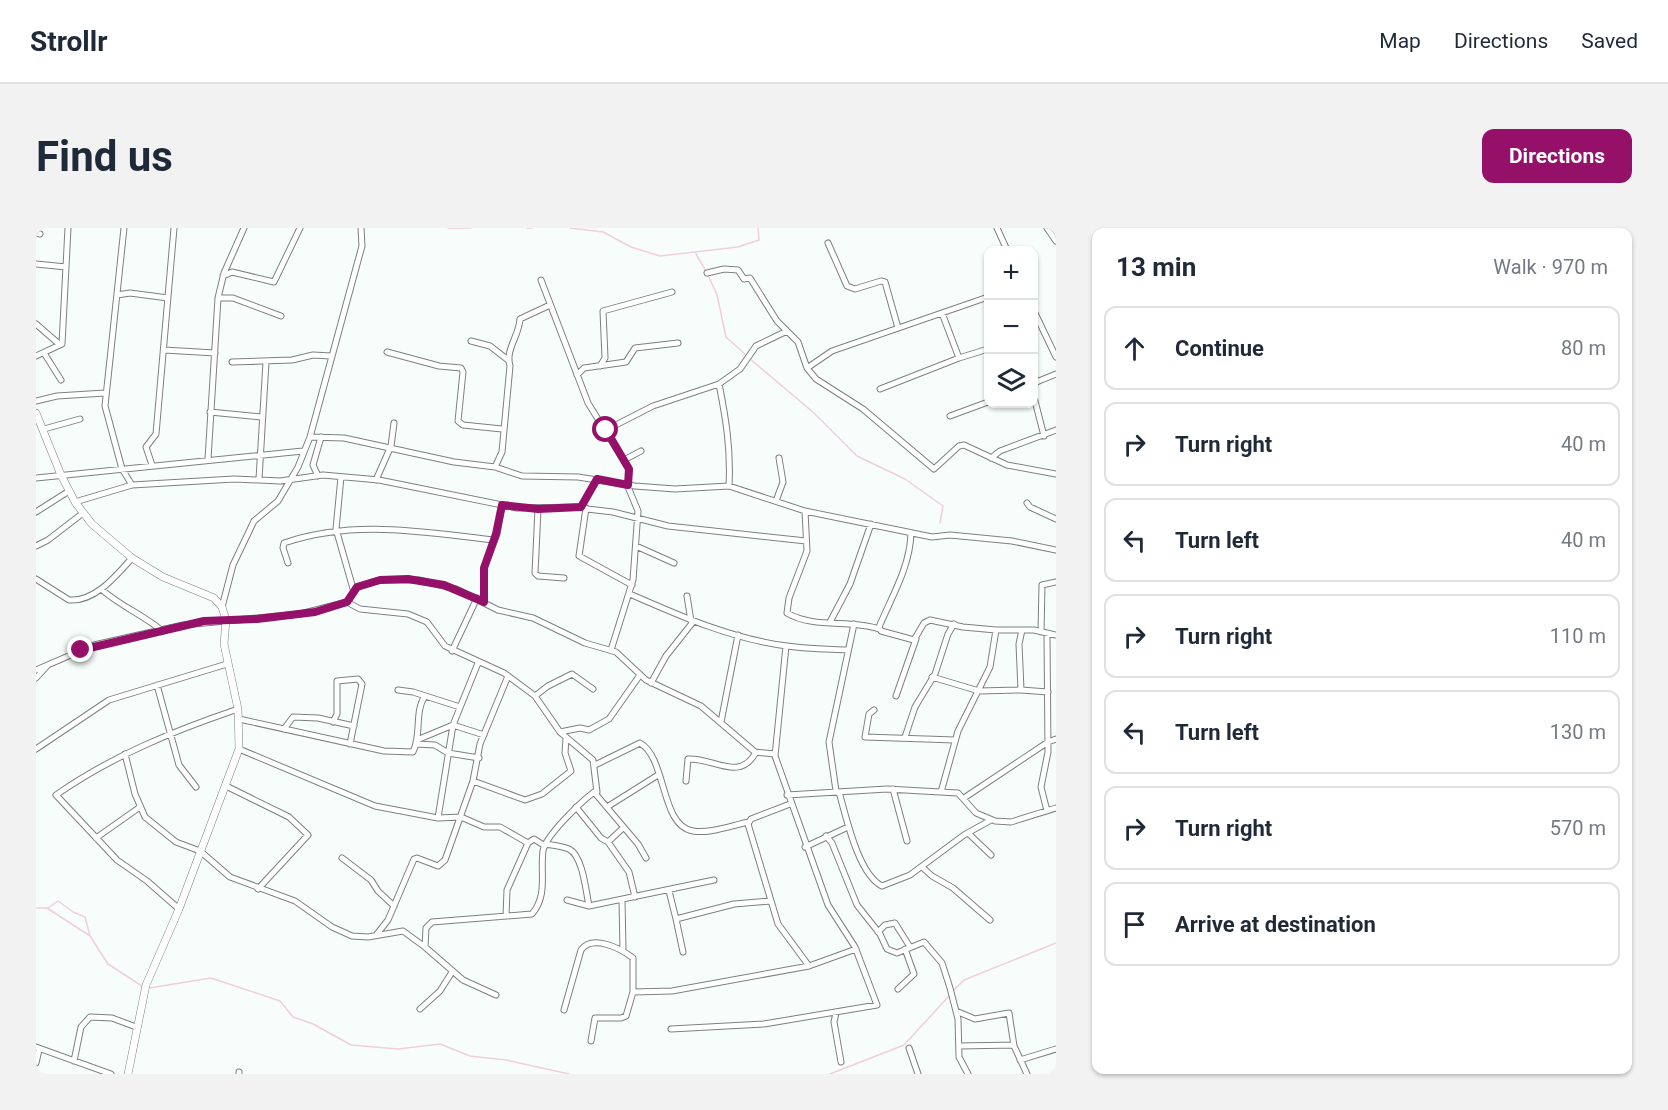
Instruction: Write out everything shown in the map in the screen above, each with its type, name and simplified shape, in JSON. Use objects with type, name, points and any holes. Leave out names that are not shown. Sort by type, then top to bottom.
[{"type":"street","points":[[36,357],[62,344],[68,228]]},
{"type":"street","points":[[124,228],[105,406],[122,469],[132,485]]},
{"type":"street","points":[[152,465],[146,447],[156,434],[174,228]]},
{"type":"street","points":[[207,459],[218,298],[223,276],[244,228]]},
{"type":"street","points":[[223,276],[232,272],[274,282],[300,228]]},
{"type":"street","points":[[128,1074],[145,988],[179,909],[239,749],[238,710],[227,664],[224,644],[226,620],[222,607],[233,565],[254,520],[278,501],[292,480],[310,437],[362,246],[362,228]]},
{"type":"street","points":[[997,228],[1005,246]]},
{"type":"street","points":[[1047,228],[1056,242]]},
{"type":"street","points":[[828,243],[847,286],[855,289],[881,281],[886,284],[898,328]]},
{"type":"street","points":[[36,264],[66,267]]},
{"type":"street","points":[[707,273],[730,269],[740,271],[744,279],[750,278],[754,288],[801,347],[807,368],[821,384],[864,410],[934,470],[962,445],[1019,468],[1056,474]]},
{"type":"street","points":[[541,280],[588,403],[630,473],[628,485],[637,506],[639,519],[632,585],[611,650]]},
{"type":"street","points":[[600,366],[605,358],[603,311],[672,292]]},
{"type":"street","points":[[117,295],[130,293],[168,298]]},
{"type":"street","points":[[218,298],[233,298],[281,316]]},
{"type":"street","points":[[807,368],[832,351],[984,298]]},
{"type":"street","points":[[508,360],[519,334],[520,319],[550,305]]},
{"type":"street","points":[[942,313],[959,358]]},
{"type":"street","points":[[1038,320],[1056,357]]},
{"type":"street","points":[[36,324],[59,344]]},
{"type":"street","points":[[1038,331],[1042,329]]},
{"type":"street","points":[[606,430],[653,406],[719,384],[740,369],[759,344],[787,331]]},
{"type":"street","points":[[471,341],[490,346],[508,360],[510,366],[502,429],[502,452],[495,467]]},
{"type":"street","points":[[577,375],[584,368],[626,362],[635,348],[678,343]]},
{"type":"street","points":[[164,350],[215,353]]},
{"type":"street","points":[[880,389],[984,350]]},
{"type":"street","points":[[44,352],[61,380]]},
{"type":"street","points":[[387,352],[439,366],[461,368],[463,372],[458,421],[463,425],[502,429]]},
{"type":"street","points":[[232,362],[266,362],[300,359],[313,355],[331,356]]},
{"type":"street","points":[[259,479],[266,362]]},
{"type":"street","points":[[1038,381],[1056,374]]},
{"type":"street","points":[[719,384],[728,425],[731,458],[729,486]]},
{"type":"street","points":[[36,401],[57,396],[105,393]]},
{"type":"street","points":[[950,416],[984,403]]},
{"type":"street","points":[[1037,408],[1044,435]]},
{"type":"street","points":[[210,412],[261,417]]},
{"type":"street","points":[[36,413],[45,429],[61,475],[83,513],[132,558],[163,577],[207,594],[222,607]]},
{"type":"street","points":[[45,429],[80,418]]},
{"type":"street","points":[[376,480],[391,446],[394,423]]},
{"type":"street","points":[[991,458],[1000,451],[1056,430]]},
{"type":"street","points":[[310,437],[344,438],[391,446],[454,462],[495,467],[522,476],[597,479],[628,485],[675,489],[729,486],[805,511],[911,533],[937,538],[950,535],[1012,541],[1056,550]]},
{"type":"street","points":[[318,476],[313,465],[321,437]]},
{"type":"street","points":[[36,478],[303,451]]},
{"type":"street","points":[[624,460],[641,451]]},
{"type":"street","points":[[776,501],[783,482],[779,458]]},
{"type":"street","points":[[75,502],[132,485],[259,479],[292,480],[318,476],[341,477],[376,480],[502,505],[538,509],[584,508],[743,536],[806,541]]},
{"type":"street","points":[[341,477],[336,529],[354,592]]},
{"type":"street","points":[[597,479],[584,508],[579,556],[632,585]]},
{"type":"street","points":[[36,512],[69,491]]},
{"type":"street","points":[[1027,503],[1030,507],[1056,519]]},
{"type":"street","points":[[484,602],[484,568],[494,540],[502,505]]},
{"type":"street","points":[[538,509],[535,573],[538,576],[564,579]]},
{"type":"street","points":[[805,511],[806,554],[789,598],[787,612],[794,616],[830,622],[865,624],[895,636],[916,639]]},
{"type":"street","points":[[36,546],[48,540],[83,513]]},
{"type":"street","points":[[830,622],[850,584],[871,524]]},
{"type":"street","points":[[288,563],[283,548],[284,543],[336,529],[393,528],[494,540]]},
{"type":"street","points":[[879,629],[904,572],[910,550],[911,533]]},
{"type":"street","points":[[636,546],[674,563]]},
{"type":"street","points":[[36,579],[71,601],[101,589],[132,558]]},
{"type":"street","points":[[36,670],[50,662],[94,645],[161,630],[226,620],[300,614],[347,602],[354,592],[370,582],[408,579],[444,585],[477,598],[503,612],[533,618],[594,646],[622,655],[639,675],[651,683],[695,702],[756,752],[775,754]]},
{"type":"street","points":[[1047,811],[1041,787],[1048,742],[1048,689],[1042,585],[1056,582]]},
{"type":"street","points":[[101,589],[117,603],[148,619],[161,630]]},
{"type":"street","points":[[630,594],[692,622],[738,635],[786,646],[847,650]]},
{"type":"street","points":[[651,683],[666,656],[692,622],[687,597]]},
{"type":"street","points":[[452,651],[477,598]]},
{"type":"street","points":[[347,602],[360,609],[408,614],[420,619],[430,626],[441,642],[452,651],[508,676],[535,696],[560,732],[589,756],[595,765],[597,792],[576,807],[545,845],[543,894],[535,911],[532,914],[432,922],[426,928],[425,947]]},
{"type":"street","points":[[896,696],[916,639],[926,621],[1056,635]]},
{"type":"street","points":[[854,624],[847,650],[844,682],[829,742],[838,791],[848,827],[869,875],[879,885],[888,885],[922,867],[968,833],[991,820]]},
{"type":"street","points":[[905,737],[917,703],[933,677],[948,634],[954,624]]},
{"type":"street","points":[[941,792],[955,740],[993,659],[996,630]]},
{"type":"street","points":[[1021,690],[1019,644],[1022,630]]},
{"type":"street","points":[[721,722],[738,635]]},
{"type":"street","points":[[670,1029],[764,1024],[877,1005],[856,949],[828,905],[805,847],[775,754],[786,646]]},
{"type":"street","points":[[36,678],[50,662]]},
{"type":"street","points":[[438,818],[453,725],[478,663]]},
{"type":"street","points":[[36,749],[109,700],[227,664]]},
{"type":"street","points":[[535,696],[548,686],[572,674],[593,689]]},
{"type":"street","points":[[560,732],[579,728],[589,730],[609,718],[639,675]]},
{"type":"street","points":[[376,935],[384,927],[414,859],[438,866],[445,860],[473,782],[483,735],[508,676]]},
{"type":"street","points":[[933,677],[979,691],[1048,689],[1056,680]]},
{"type":"street","points":[[333,722],[337,714],[337,681],[358,679],[362,684],[350,744]]},
{"type":"street","points":[[157,685],[179,765],[196,787]]},
{"type":"street","points":[[398,690],[460,707]]},
{"type":"street","points":[[239,719],[384,751],[409,753],[415,750],[420,707],[425,696]]},
{"type":"street","points":[[179,909],[147,881],[117,860],[56,795],[125,754],[169,733],[238,710]]},
{"type":"street","points":[[874,710],[869,713],[865,737],[955,740]]},
{"type":"street","points":[[284,729],[293,717],[318,718],[354,726]]},
{"type":"street","points":[[417,742],[453,725],[483,735]]},
{"type":"street","points":[[473,782],[525,800],[542,795],[571,771],[565,753],[566,738]]},
{"type":"street","points":[[964,798],[1056,739]]},
{"type":"street","points":[[417,742],[435,745],[448,753],[479,758]]},
{"type":"street","points":[[595,765],[640,743],[647,747],[682,827],[696,831],[749,822],[790,804]]},
{"type":"street","points":[[239,749],[375,806],[438,818],[461,817],[465,821],[484,827],[501,828],[528,843]]},
{"type":"street","points":[[686,781],[688,759],[735,769],[748,762],[756,752]]},
{"type":"street","points":[[125,754],[145,817],[170,838],[200,851],[230,877],[295,901],[332,927],[352,936],[403,931],[425,947],[452,972],[496,995]]},
{"type":"street","points":[[607,807],[658,775]]},
{"type":"street","points":[[226,786],[289,817],[308,835],[258,889]]},
{"type":"street","points":[[787,795],[893,789],[958,793],[976,813],[991,820],[1011,822],[1056,808]]},
{"type":"street","points":[[893,789],[907,841]]},
{"type":"street","points":[[594,792],[638,844],[646,858]]},
{"type":"street","points":[[96,838],[140,807]]},
{"type":"street","points":[[576,807],[601,838],[608,842],[629,872],[635,897]]},
{"type":"street","points":[[749,822],[778,924],[809,966]]},
{"type":"street","points":[[805,847],[848,827]]},
{"type":"street","points":[[608,842],[623,828]]},
{"type":"street","points":[[968,833],[991,855]]},
{"type":"street","points":[[826,836],[857,904],[890,952],[924,942],[937,956],[956,1011],[960,1060],[968,1074]]},
{"type":"street","points":[[506,916],[507,890],[528,843],[534,839],[545,845],[570,849],[583,872],[589,906]]},
{"type":"street","points":[[342,858],[371,880],[378,891],[394,906]]},
{"type":"street","points":[[922,867],[932,876],[953,888],[990,920]]},
{"type":"street","points":[[567,900],[589,906],[714,880]]},
{"type":"street","points":[[669,891],[683,952]]},
{"type":"street","points":[[622,900],[623,951]]},
{"type":"street","points":[[676,919],[734,904],[771,901]]},
{"type":"street","points":[[878,932],[885,925],[895,923],[908,948],[914,974],[898,989]]},
{"type":"street","points":[[564,1010],[580,950],[584,945],[590,942],[623,951],[633,959],[633,992],[624,1017],[595,1018],[591,1041]]},
{"type":"street","points":[[633,992],[672,992],[809,966],[856,949]]},
{"type":"street","points":[[420,1009],[440,991],[452,972]]},
{"type":"street","points":[[956,1011],[975,1019],[1009,1013],[1014,1045],[1027,1074]]},
{"type":"street","points":[[836,1013],[834,1022],[841,1062]]},
{"type":"street","points":[[74,1061],[81,1027],[90,1017],[112,1018],[136,1027]]},
{"type":"street","points":[[958,1046],[1014,1045]]},
{"type":"street","points":[[909,1048],[918,1074]]},
{"type":"street","points":[[36,1063],[37,1049],[111,1074]]},
{"type":"street","points":[[1020,1060],[1056,1049]]},
{"type":"waterway","points":[[448,228],[471,228]]},
{"type":"waterway","points":[[527,228],[532,228]]},
{"type":"waterway","points":[[570,228],[603,232],[631,247],[660,256],[738,247],[759,240],[758,228]]},
{"type":"waterway","points":[[696,254],[706,271]]},
{"type":"waterway","points":[[708,275],[717,295],[726,337],[746,355]]},
{"type":"waterway","points":[[749,358],[814,413],[857,456],[905,479],[943,506],[940,523]]},
{"type":"waterway","points":[[48,908],[58,901],[73,912],[85,917],[90,936]]},
{"type":"waterway","points":[[36,908],[47,908],[90,936],[108,964],[142,986]]},
{"type":"waterway","points":[[952,992],[964,980],[1056,943]]},
{"type":"waterway","points":[[149,988],[211,978],[280,1001],[293,1017],[313,1024],[351,1045],[398,1049],[440,1044],[470,1056],[506,1060],[569,1074]]},
{"type":"waterway","points":[[830,1074],[904,1045],[949,996]]},
{"type":"route","points":[[81,650],[94,645],[204,621],[257,619],[315,612],[347,602],[357,587],[380,580],[408,579],[444,585],[484,602],[484,568],[496,534],[502,505],[538,509],[581,507],[597,479],[628,485],[629,469],[606,430]]}]
